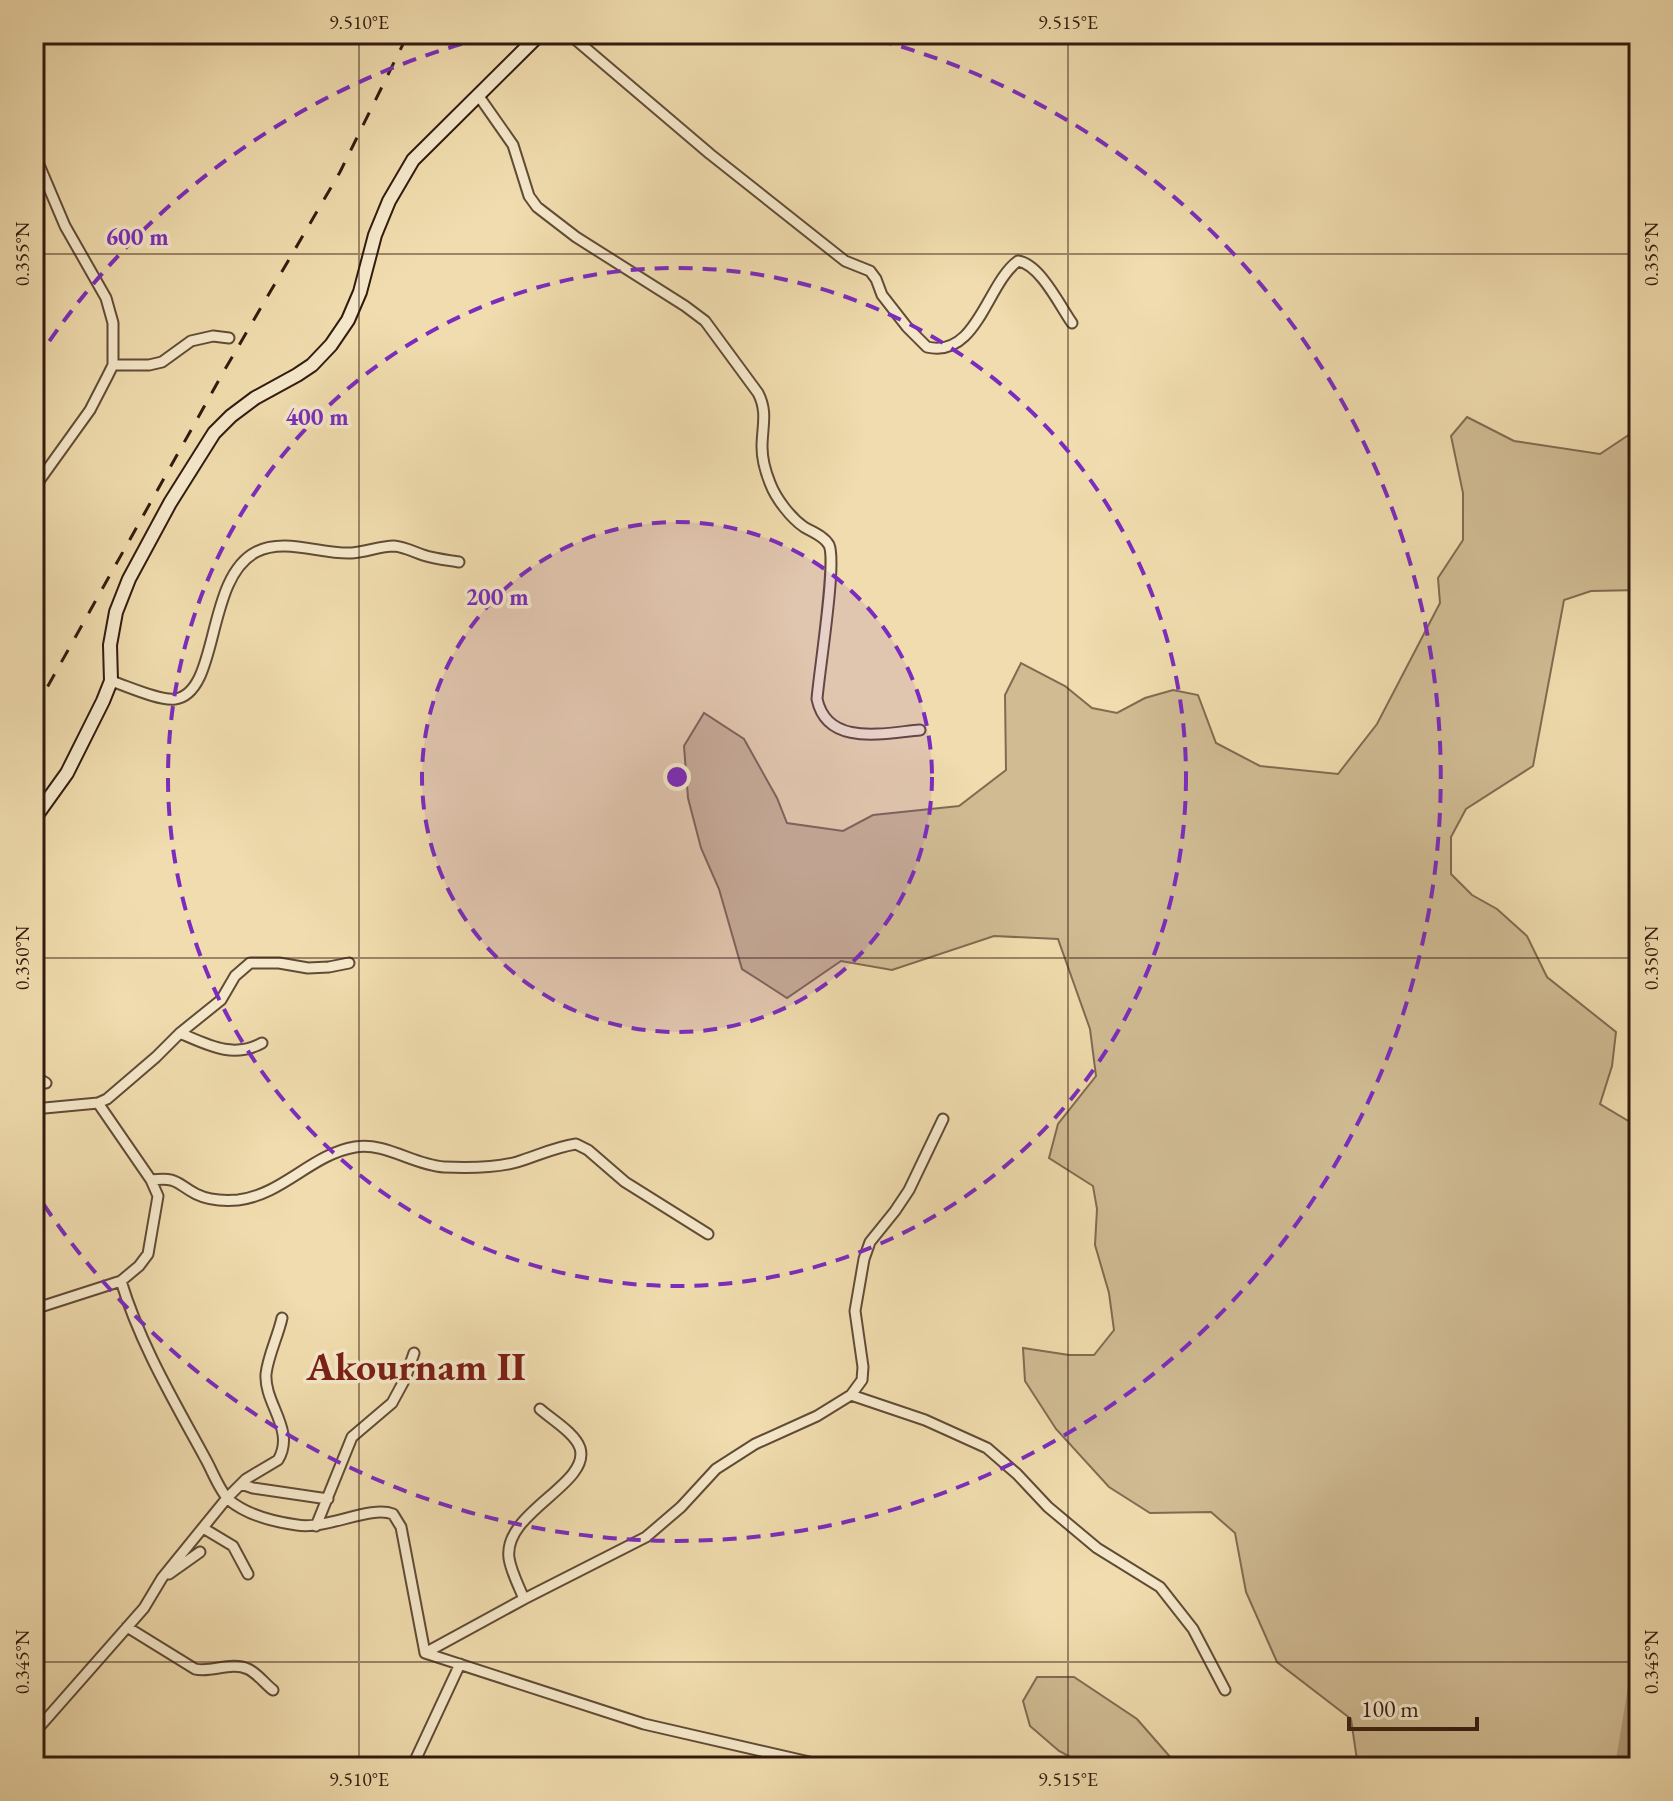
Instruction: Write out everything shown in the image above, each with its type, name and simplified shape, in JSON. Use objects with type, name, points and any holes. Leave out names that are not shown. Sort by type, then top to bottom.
[{"type":"street","points":[[34,819],[73,762],[111,681],[110,645],[116,612],[129,579],[170,503],[214,433],[255,398],[304,370],[331,345],[348,320],[360,292],[375,235],[399,182],[413,160],[540,34]]},
{"type":"street","points":[[569,34],[710,154],[845,261],[870,271],[882,295],[927,347],[948,347],[965,336],[1007,272],[1018,261],[1036,270],[1072,323]]},
{"type":"street","points":[[478,95],[513,145],[529,196],[537,207],[576,237],[705,321],[763,403],[762,449],[771,485],[801,525],[830,547],[829,589],[817,699],[823,716],[836,728],[849,733],[865,735],[920,730]]},
{"type":"street","points":[[34,153],[65,226],[111,312],[113,365],[90,410],[34,488]]},
{"type":"street","points":[[113,365],[162,362],[191,341],[213,336],[229,338]]},
{"type":"street","points":[[111,681],[166,699],[185,696],[194,690],[229,581],[242,563],[268,547],[353,553],[394,546],[459,562]]},
{"type":"street","points":[[34,1109],[98,1103],[107,1099],[221,1000],[235,976],[250,963],[314,968],[349,963]]},
{"type":"street","points":[[180,1033],[219,1049],[246,1050],[262,1043]]},
{"type":"street","points":[[34,1076],[46,1083]]},
{"type":"street","points":[[34,1309],[121,1281],[139,1266],[151,1243],[158,1204],[151,1180],[98,1103]]},
{"type":"street","points":[[425,1653],[646,1537],[681,1507],[716,1469],[755,1444],[817,1416],[851,1395],[862,1380],[855,1311],[864,1259],[870,1242],[909,1190],[943,1119]]},
{"type":"street","points":[[151,1180],[179,1181],[203,1197],[234,1200],[252,1197],[276,1187],[333,1153],[356,1147],[374,1147],[428,1165],[444,1167],[514,1163],[576,1144],[588,1150],[625,1182],[708,1234]]},
{"type":"street","points":[[121,1281],[150,1355],[227,1498],[244,1510],[275,1521],[316,1526],[376,1512],[393,1514],[401,1527],[425,1653]]},
{"type":"street","points":[[34,1733],[144,1608],[162,1578],[227,1498],[283,1453],[282,1424],[267,1386],[266,1372],[282,1318]]},
{"type":"street","points":[[316,1526],[352,1437],[392,1403],[414,1353]]},
{"type":"street","points":[[851,1395],[925,1420],[987,1448],[1048,1507],[1097,1548],[1160,1587],[1193,1629],[1225,1690]]},
{"type":"street","points":[[524,1599],[508,1556],[512,1542],[534,1508],[577,1469],[581,1450],[576,1441],[540,1409]]},
{"type":"street","points":[[241,1484],[328,1499]]},
{"type":"street","points":[[203,1528],[233,1546],[248,1574]]},
{"type":"street","points":[[162,1578],[200,1552]]},
{"type":"street","points":[[127,1627],[195,1669],[243,1667],[273,1690]]},
{"type":"street","points":[[425,1653],[644,1724],[831,1767]]},
{"type":"street","points":[[412,1767],[460,1664]]},
{"type":"shaded area","points":[[1467,417],[1514,441],[1600,454],[1639,428],[1639,590],[1591,591],[1564,600],[1533,766],[1466,809],[1451,837],[1451,874],[1472,895],[1497,909],[1527,936],[1547,977],[1616,1032],[1612,1066],[1600,1104],[1635,1125],[1639,1133],[1639,1767],[1358,1767],[1351,1719],[1277,1662],[1246,1592],[1235,1533],[1211,1512],[1150,1513],[1109,1487],[1056,1429],[1025,1381],[1023,1348],[1069,1355],[1094,1355],[1114,1330],[1109,1293],[1095,1245],[1097,1209],[1093,1186],[1049,1158],[1058,1124],[1096,1076],[1090,1029],[1058,939],[994,936],[892,970],[841,961],[787,998],[742,969],[719,889],[701,848],[688,798],[684,746],[704,713],[744,739],[777,798],[787,823],[843,831],[873,815],[959,806],[1006,770],[1005,695],[1021,663],[1065,686],[1092,708],[1117,713],[1145,698],[1173,690],[1198,695],[1216,743],[1260,766],[1338,774],[1377,724],[1440,603],[1438,578],[1463,540],[1463,493],[1451,436]]},
{"type":"shaded area","points":[[1037,1677],[1074,1677],[1137,1719],[1179,1767],[1089,1767],[1059,1751],[1030,1726],[1023,1701]]},
{"type":"waterway","points":[[1623,1767],[1639,1669]]},
{"type":"railway","points":[[34,711],[224,371],[340,172],[408,34]]},
{"type":"district","name":"Akournam II","points":[[416,1366]]}]
